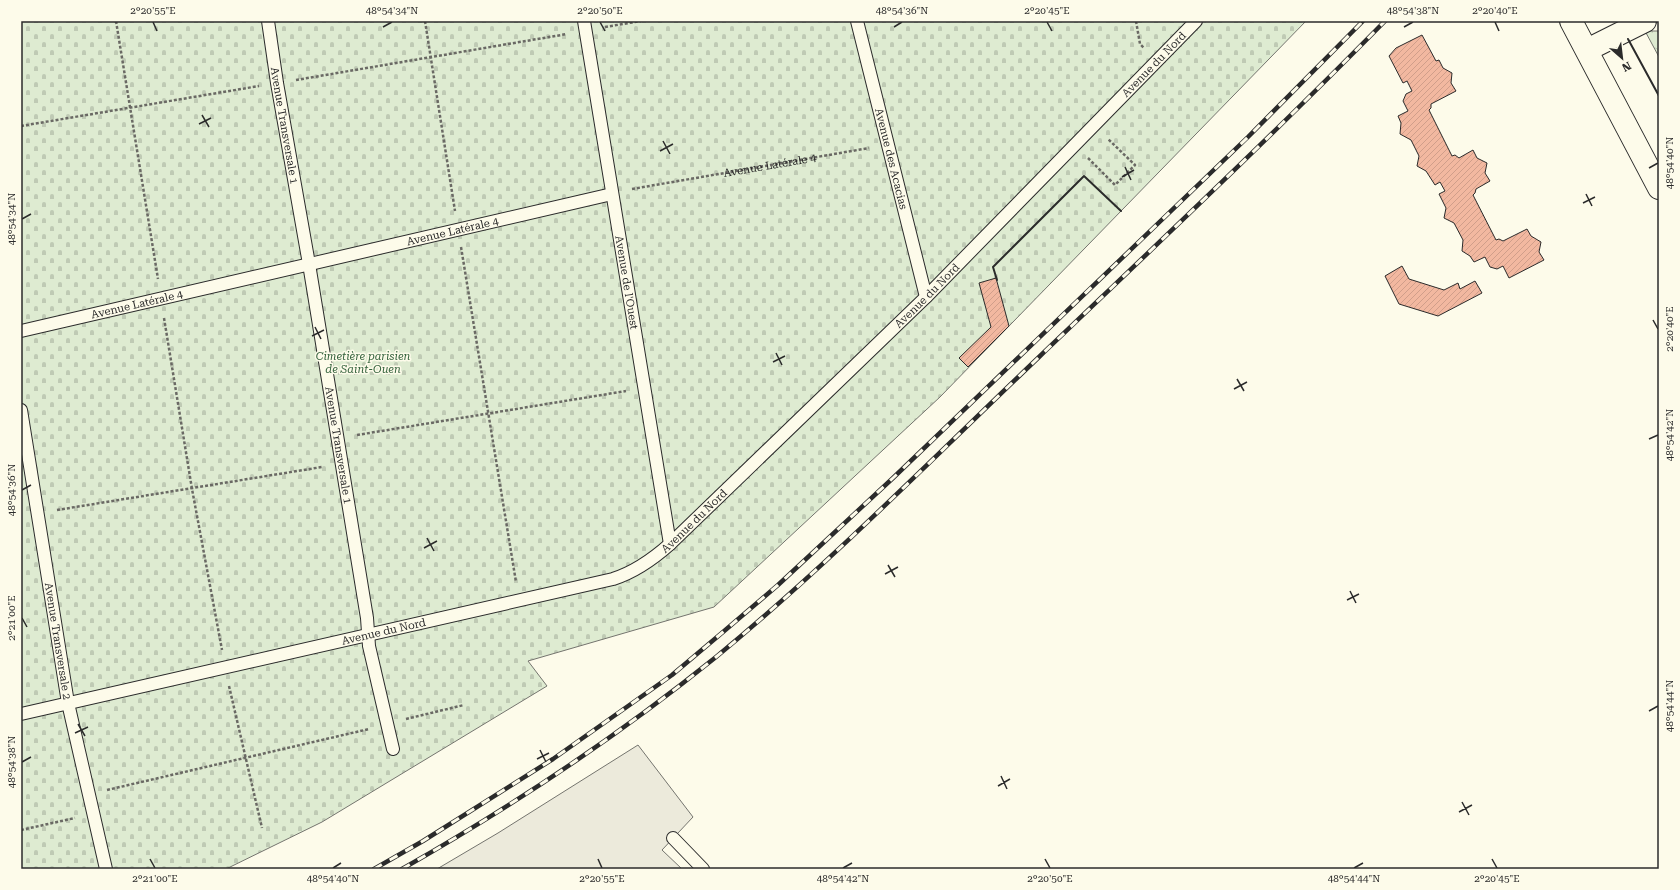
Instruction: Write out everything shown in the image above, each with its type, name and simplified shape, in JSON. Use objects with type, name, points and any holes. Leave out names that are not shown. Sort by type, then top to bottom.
[{"type":"main road","points":[[1571,21],[1659,188]]},
{"type":"main road","points":[[1586,50],[1645,21]]},
{"type":"lane","name":"Avenue Transversale 1","points":[[268,21],[277,83],[338,439],[367,618],[368,634],[393,749]]},
{"type":"lane","name":"Avenue des Acacias","points":[[857,21],[926,297]]},
{"type":"lane","name":"Avenue du Nord","points":[[21,714],[628,575],[654,558],[670,544],[926,297],[1196,21]]},
{"type":"lane","name":"Avenue de l'Ouest","points":[[585,26],[670,544]]},
{"type":"lane","name":"Avenue Latérale 4","points":[[21,331],[612,194]]},
{"type":"lane","name":"Avenue Transversale 2","points":[[21,410],[68,703],[106,869]]},
{"type":"lane","points":[[673,838],[703,869]]},
{"type":"path","points":[[116,21],[192,489]]},
{"type":"path","points":[[425,21],[519,600]]},
{"type":"path","points":[[21,126],[431,57],[585,26],[641,21]]},
{"type":"path","points":[[1136,21],[1140,44],[1157,60]]},
{"type":"path","points":[[1075,145],[1115,185],[1135,165],[1094,125]]},
{"type":"path","name":"Avenue Latérale 4","points":[[612,194],[888,145]]},
{"type":"path","points":[[338,439],[644,388]]},
{"type":"path","points":[[38,514],[342,464]]},
{"type":"path","points":[[89,794],[387,725],[404,719],[464,705]]},
{"type":"path","points":[[21,830],[93,813]]},
{"type":"green space","name":"Cimetière parisien de Saint-Ouen","points":[[21,21],[1306,21],[940,397],[714,607],[528,661],[547,686],[322,822],[226,869],[21,869]]},
{"type":"green space","points":[[1645,31],[1659,31],[1659,57]]},
{"type":"shaded area","points":[[638,745],[693,817],[662,850],[682,869],[437,869],[498,833]]},
{"type":"building","points":[[1422,35],[1436,61],[1439,60],[1443,68],[1452,73],[1451,83],[1456,91],[1431,104],[1431,108],[1429,110],[1452,156],[1455,155],[1459,158],[1473,150],[1477,158],[1487,163],[1485,173],[1490,181],[1476,189],[1473,195],[1496,240],[1499,239],[1503,241],[1527,229],[1531,236],[1541,242],[1539,252],[1544,260],[1509,278],[1503,266],[1497,269],[1490,267],[1485,257],[1474,262],[1470,256],[1462,251],[1463,240],[1454,223],[1444,218],[1446,208],[1439,194],[1445,191],[1440,182],[1435,185],[1426,171],[1417,166],[1419,156],[1411,140],[1400,134],[1401,123],[1398,116],[1408,111],[1403,101],[1406,94],[1412,91],[1407,81],[1403,83],[1389,56],[1396,48]]},
{"type":"building","points":[[1402,266],[1409,279],[1444,290],[1458,283],[1460,289],[1475,281],[1482,293],[1438,316],[1399,304],[1385,276]]},
{"type":"building","points":[[996,278],[1009,326],[968,367],[959,358],[991,327],[979,283]]},
{"type":"railway","points":[[374,869],[423,841],[553,759],[672,675],[778,585],[893,478],[1248,137],[1363,21]]},
{"type":"railway","points":[[402,869],[523,796],[641,715],[716,657],[758,622],[840,548],[1169,233],[1385,21]]},
{"type":"wall","points":[[1628,39],[1659,96]]},
{"type":"wall","points":[[997,280],[993,267],[1084,176],[1121,211]]}]
